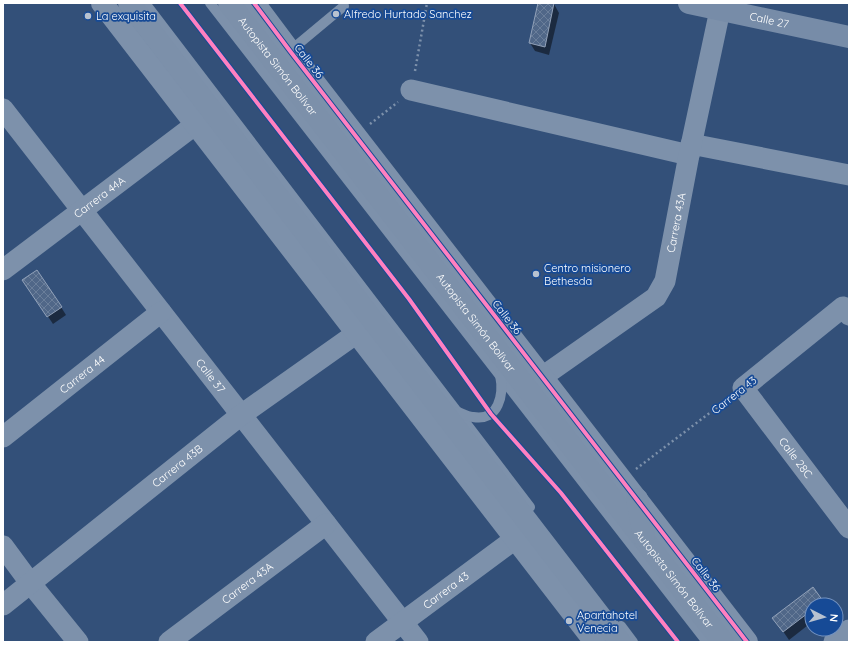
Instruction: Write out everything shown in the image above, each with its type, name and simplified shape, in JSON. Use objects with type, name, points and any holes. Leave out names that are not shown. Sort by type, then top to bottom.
[{"type":"highway","points":[[129,3],[620,642]]},
{"type":"highway","name":"Autopista Simón Bolívar","points":[[229,3],[723,642]]},
{"type":"highway","points":[[637,499],[644,540]]},
{"type":"main road","name":"Calle 27","points":[[690,3],[849,37]]},
{"type":"street","points":[[102,3],[595,642]]},
{"type":"street","name":"Calle 36","points":[[254,3],[747,642]]},
{"type":"street","name":"Carrera 43A","points":[[542,376],[656,297],[664,281],[720,10]]},
{"type":"street","points":[[411,90],[690,150],[849,176]]},
{"type":"street","name":"Calle 37","points":[[3,109],[418,642]]},
{"type":"street","name":"Carrera 44A","points":[[3,270],[196,124]]},
{"type":"street","name":"Carrera 43","points":[[743,388],[846,311]]},
{"type":"street","name":"Carrera 44","points":[[3,437],[161,312]]},
{"type":"street","name":"Carrera 43B","points":[[3,605],[241,415],[357,333]]},
{"type":"street","name":"Calle 28C","points":[[743,388],[849,528]]},
{"type":"street","name":"Carrera 43A","points":[[169,642],[326,524]]},
{"type":"street","name":"Carrera 43","points":[[376,642],[515,539]]},
{"type":"street","points":[[3,546],[31,584],[78,642]]},
{"type":"street","points":[[834,642],[849,630]]},
{"type":"lane","points":[[145,3],[538,517]]},
{"type":"lane","points":[[210,3],[707,642]]},
{"type":"lane","points":[[290,51],[344,6]]},
{"type":"lane","points":[[456,411],[473,417],[483,417],[491,414],[501,397],[500,375]]},
{"type":"lane","points":[[614,617],[633,642]]},
{"type":"building","points":[[538,3],[554,3],[545,47],[529,43]]},
{"type":"building","points":[[37,270],[62,307],[47,317],[22,280]]},
{"type":"building","points":[[813,587],[820,597],[804,597],[804,616],[783,632],[772,618]]},
{"type":"cycle path","points":[[180,3],[409,299],[491,414],[561,493],[678,642]]},
{"type":"cycle path","points":[[254,3],[747,642]]},
{"type":"place","name":"Alfredo Hurtado Sanchez","points":[[336,14]]},
{"type":"place","name":"La exquisita","points":[[88,16]]},
{"type":"place","name":"Centro misionero Bethesda","points":[[536,274]]},
{"type":"place","name":"Apartahotel Venecia","points":[[569,621]]}]
